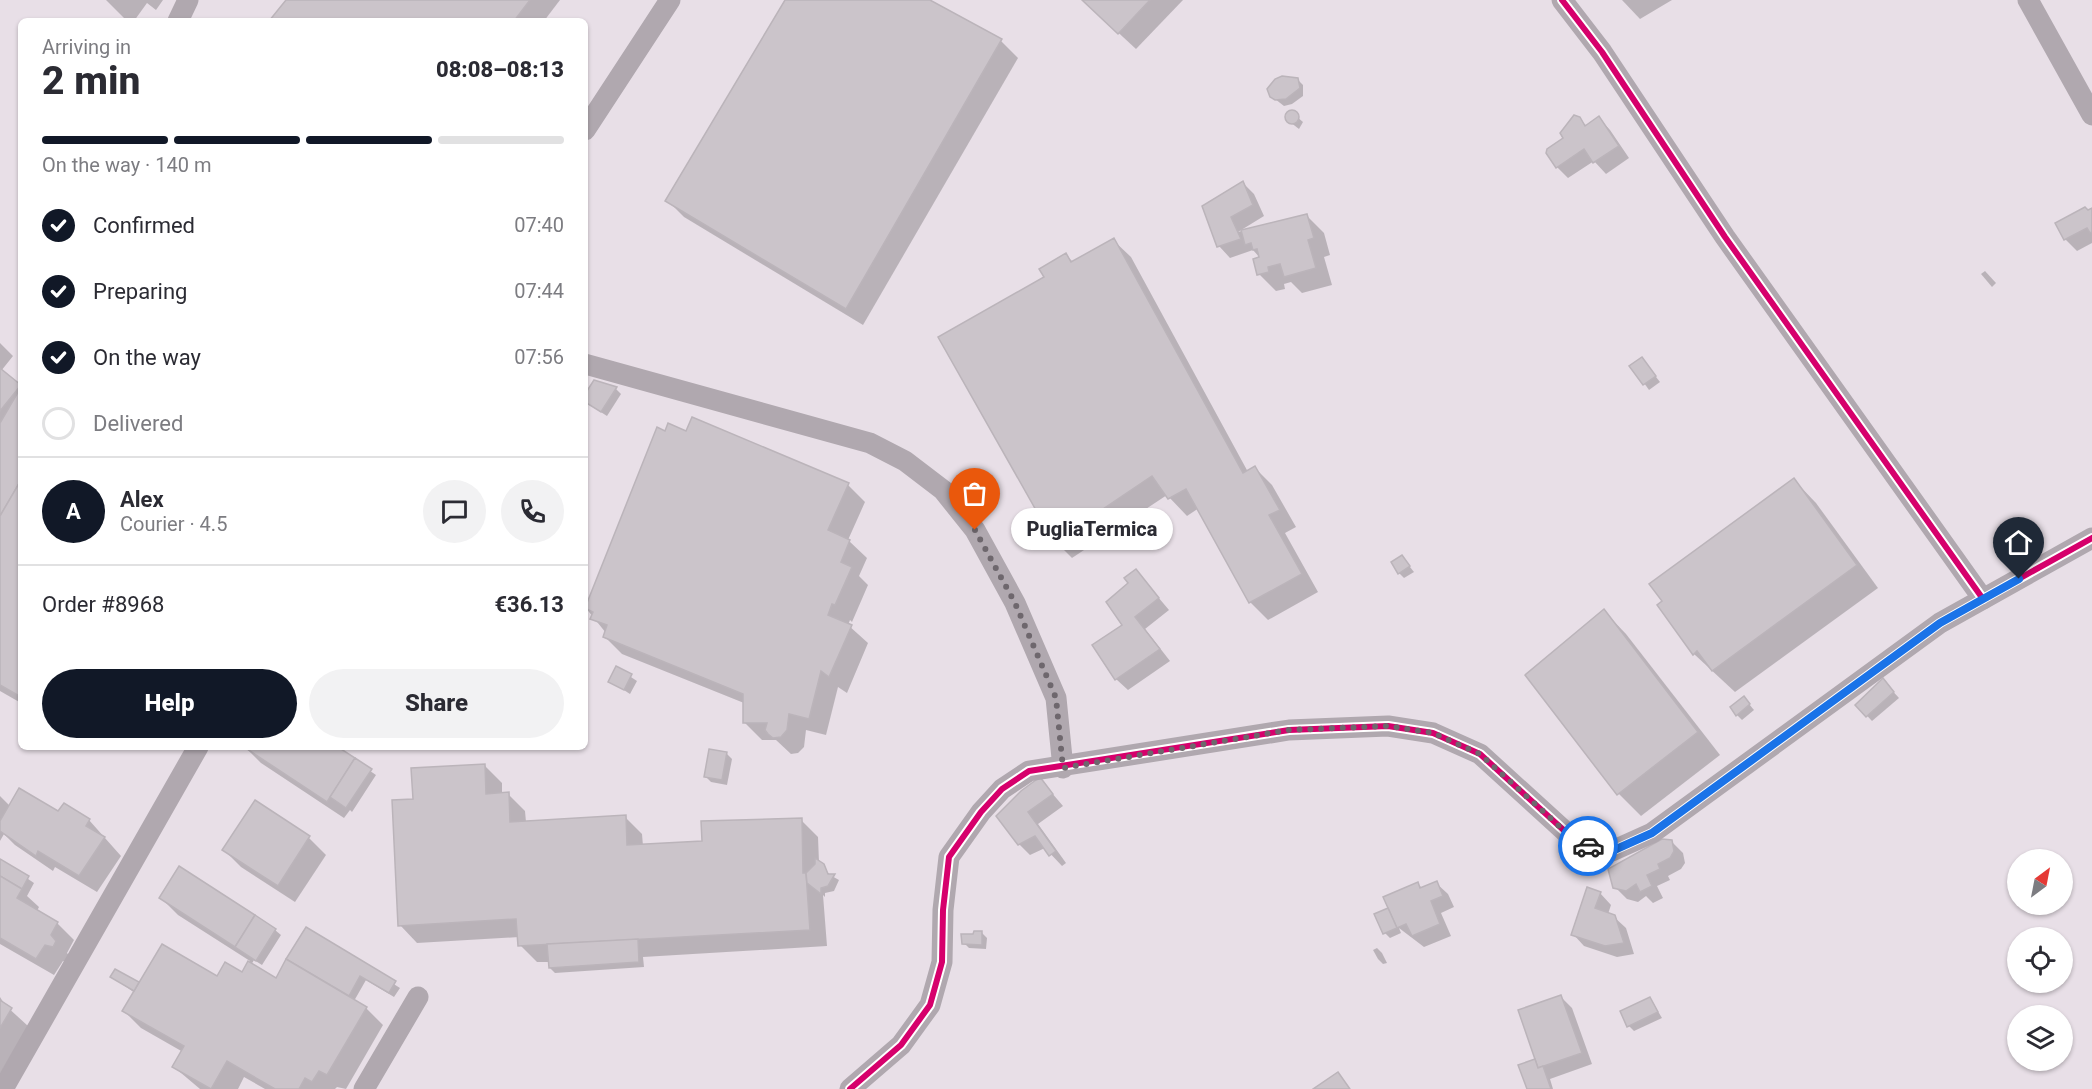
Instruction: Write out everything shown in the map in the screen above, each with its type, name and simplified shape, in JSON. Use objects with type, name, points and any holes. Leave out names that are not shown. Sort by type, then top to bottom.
[{"type":"street","points":[[179,18],[188,0]]},
{"type":"street","points":[[588,125],[670,0]]},
{"type":"street","points":[[1562,0],[1602,52],[1725,237],[1983,599]]},
{"type":"street","points":[[2028,0],[2092,115]]},
{"type":"street","points":[[588,365],[870,443],[905,461],[943,490],[975,530],[1019,612],[1056,698],[1063,768]]},
{"type":"street","points":[[850,1089],[901,1045],[930,1005],[942,962],[943,909],[949,857],[981,812],[1007,784],[1029,771],[1063,768],[1289,730],[1388,726],[1433,733],[1480,754],[1580,845],[1612,851],[1652,833],[1940,623],[2092,538]]},
{"type":"street","points":[[3,1089],[196,750]]},
{"type":"street","points":[[364,1089],[418,997]]},
{"type":"building","points":[[286,0],[530,0],[516,18],[271,18]]},
{"type":"building","points":[[785,0],[930,0],[1002,39],[846,309],[665,201]]},
{"type":"building","points":[[1082,0],[1150,0],[1118,34]]},
{"type":"building","points":[[1282,76],[1298,78],[1300,88],[1286,99],[1275,100],[1270,97],[1267,89],[1275,79]]},
{"type":"building","points":[[1289,110],[1295,110],[1299,117],[1295,124],[1289,124],[1285,120],[1285,114]]},
{"type":"building","points":[[1574,115],[1580,117],[1585,126],[1599,116],[1619,146],[1593,163],[1584,149],[1556,168],[1546,153],[1547,149],[1563,138],[1560,133]]},
{"type":"building","points":[[1243,181],[1253,205],[1231,217],[1241,239],[1217,247],[1202,206]]},
{"type":"building","points":[[2085,207],[2088,210],[2092,208],[2092,232],[2090,233],[2087,228],[2064,240],[2055,223]]},
{"type":"building","points":[[1307,214],[1314,238],[1308,240],[1316,268],[1284,277],[1280,264],[1268,267],[1269,272],[1257,275],[1253,259],[1259,257],[1257,249],[1253,250],[1251,243],[1245,245],[1241,230]]},
{"type":"building","points":[[1114,238],[1243,473],[1255,466],[1280,510],[1269,515],[1302,574],[1249,603],[1186,489],[1168,499],[1152,476],[1054,542],[938,337],[1044,277],[1039,269],[1066,253],[1071,262]]},
{"type":"building","points":[[1642,357],[1656,376],[1643,385],[1629,366]]},
{"type":"building","points":[[0,368],[18,383],[18,389],[0,411]]},
{"type":"building","points":[[594,380],[617,387],[601,412],[588,404],[588,389]]},
{"type":"building","points":[[18,392],[18,485],[0,516],[0,423]]},
{"type":"building","points":[[692,417],[849,483],[828,530],[850,540],[841,562],[852,567],[828,615],[852,625],[829,677],[821,671],[809,719],[789,714],[787,730],[781,737],[773,738],[768,734],[765,730],[767,723],[743,723],[743,694],[603,637],[607,625],[590,619],[593,612],[588,610],[588,600],[657,427],[665,431],[668,423],[686,431]]},
{"type":"building","points":[[1794,478],[1857,565],[1712,671],[1697,651],[1693,655],[1657,605],[1662,601],[1649,584]]},
{"type":"building","points":[[18,485],[18,695],[0,685],[0,516]]},
{"type":"building","points":[[1402,555],[1410,566],[1398,574],[1391,562]]},
{"type":"building","points":[[1136,569],[1159,598],[1135,617],[1160,649],[1115,680],[1092,645],[1122,625],[1106,602],[1128,583],[1124,578]]},
{"type":"building","points":[[1604,609],[1698,732],[1617,795],[1525,675]]},
{"type":"building","points":[[616,666],[632,674],[624,690],[608,682]]},
{"type":"building","points":[[1883,678],[1894,692],[1866,717],[1855,705]]},
{"type":"building","points":[[1744,696],[1750,704],[1736,716],[1730,707]]},
{"type":"building","points":[[709,749],[727,752],[722,780],[704,777]]},
{"type":"building","points":[[249,750],[343,750],[355,758],[327,802]]},
{"type":"building","points":[[355,758],[372,769],[346,808],[330,797]]},
{"type":"building","points":[[485,764],[486,794],[509,792],[510,822],[626,815],[627,845],[702,841],[701,821],[802,818],[803,873],[806,873],[810,930],[518,946],[516,919],[398,926],[392,800],[413,799],[411,768]]},
{"type":"building","points":[[1040,777],[1053,794],[1028,812],[1056,851],[1049,856],[1035,836],[1018,845],[996,816],[1021,791]]},
{"type":"building","points":[[19,788],[58,811],[64,803],[90,819],[86,826],[105,837],[79,876],[38,851],[36,856],[0,831],[0,821]]},
{"type":"building","points":[[255,800],[310,836],[278,886],[222,850]]},
{"type":"building","points":[[1662,839],[1672,840],[1674,851],[1670,858],[1658,864],[1660,869],[1647,875],[1652,886],[1640,892],[1636,884],[1626,891],[1613,888],[1608,869]]},
{"type":"building","points":[[815,858],[824,864],[828,874],[835,874],[828,886],[821,888],[821,894],[807,883],[806,873],[815,864]]},
{"type":"building","points":[[0,859],[29,876],[22,889],[0,876]]},
{"type":"building","points":[[179,866],[255,915],[235,947],[159,898]]},
{"type":"building","points":[[0,876],[22,889],[17,898],[58,922],[51,935],[56,941],[53,947],[45,945],[36,959],[0,938]]},
{"type":"building","points":[[1437,881],[1443,896],[1431,901],[1440,924],[1412,936],[1406,924],[1397,928],[1383,897],[1418,882],[1420,888]]},
{"type":"building","points":[[1587,887],[1601,892],[1595,908],[1615,915],[1624,943],[1605,946],[1571,935]]},
{"type":"building","points":[[1388,908],[1397,928],[1383,934],[1374,914]]},
{"type":"building","points":[[255,915],[276,929],[256,961],[235,947]]},
{"type":"building","points":[[306,927],[396,981],[389,993],[360,976],[349,996],[286,959]]},
{"type":"building","points":[[974,931],[982,931],[982,945],[962,944],[961,934],[973,934]]},
{"type":"building","points":[[638,939],[639,962],[549,968],[547,944]]},
{"type":"building","points":[[162,944],[217,976],[225,962],[242,972],[248,961],[276,978],[286,959],[367,1007],[327,1075],[319,1071],[312,1082],[305,1078],[299,1089],[275,1089],[227,1061],[211,1089],[172,1067],[184,1046],[122,1011]]},
{"type":"building","points":[[115,969],[139,982],[134,991],[110,977]]},
{"type":"building","points":[[1561,995],[1582,1053],[1538,1068],[1518,1010]]},
{"type":"building","points":[[1650,997],[1658,1012],[1627,1027],[1620,1011]]},
{"type":"building","points":[[0,1000],[12,1008],[0,1028]]},
{"type":"building","points":[[1535,1059],[1538,1068],[1543,1066],[1551,1089],[1527,1089],[1518,1065]]},
{"type":"building","points":[[1338,1072],[1350,1089],[1313,1089]]},
{"type":"cycle path","points":[[1562,0],[1602,52],[1725,237],[1983,599]]},
{"type":"cycle path","points":[[850,1089],[901,1045],[930,1005],[942,962],[943,910],[949,857],[981,812],[1002,789],[1029,771],[1289,730],[1388,726],[1433,733],[1480,754],[1580,845],[1612,851],[1652,833],[1940,623],[2092,538]]},
{"type":"way so far","points":[[975,530],[1015,603],[1056,698],[1063,768],[1289,730],[1388,726],[1433,733],[1480,754],[1580,845],[1588,846]]},
{"type":"place","name":"PugliaTermica","points":[[975,530]]},
{"type":"route","points":[[1588,846],[1612,851],[1652,833],[1940,623],[2019,579]]}]
